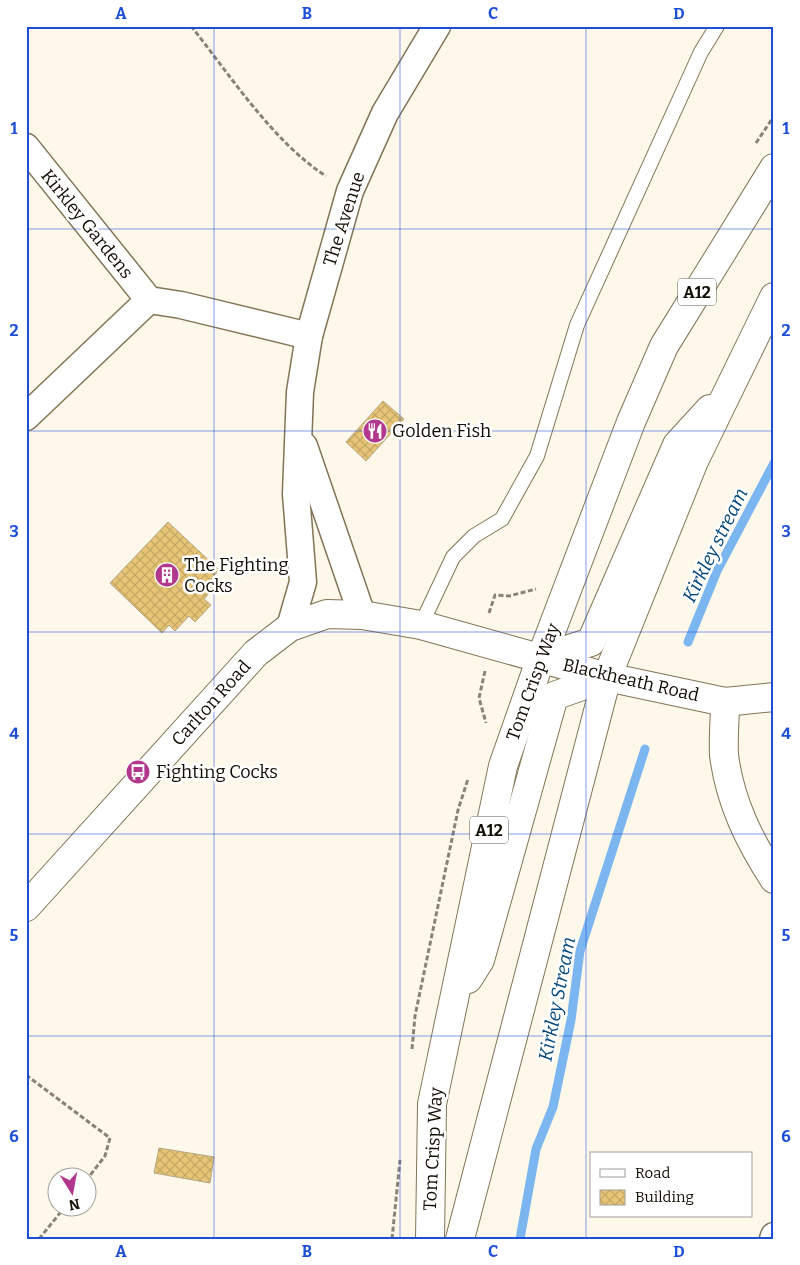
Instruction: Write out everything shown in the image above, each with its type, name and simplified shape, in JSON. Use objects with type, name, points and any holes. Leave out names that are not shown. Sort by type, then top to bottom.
[{"type":"main road","name":"Tom Crisp Way","points":[[430,1239],[432,1104],[451,1005],[503,766],[541,658],[631,422],[664,346],[774,168]]},
{"type":"main road","name":"Tom Crisp Way","points":[[460,1239],[537,937],[607,678],[694,461],[774,297]]},
{"type":"main road","points":[[541,658],[591,642],[677,445],[730,388]]},
{"type":"main road","name":"Carlton Road","points":[[26,907],[256,653],[290,626],[327,614],[362,615]]},
{"type":"main road","name":"Blackheath Road","points":[[362,615],[421,625],[607,678],[725,702],[774,697]]},
{"type":"main road","points":[[451,1005],[480,960],[554,696],[607,678]]},
{"type":"main road","points":[[725,702],[724,754],[733,801],[749,840],[774,879]]},
{"type":"street","name":"The Avenue","points":[[290,626],[303,582],[296,494],[300,392],[309,336],[350,191],[385,113],[437,26]]},
{"type":"street","name":"Kirkley Gardens","points":[[26,147],[148,300]]},
{"type":"street","points":[[26,417],[148,300],[180,305],[309,336]]},
{"type":"street","name":"The Avenue","points":[[298,429],[362,615]]},
{"type":"lane","points":[[421,625],[453,557],[474,536],[502,519],[537,456],[577,325],[701,52],[717,26]]},
{"type":"path","points":[[191,26],[273,130],[316,170],[350,191]]},
{"type":"path","points":[[26,1075],[110,1138],[105,1156],[96,1168]]},
{"type":"path","points":[[40,1239],[56,1218]]},
{"type":"building","name":"Golden Fish","points":[[383,401],[404,419],[366,461],[346,442]]},
{"type":"building","name":"The Fighting Cocks","points":[[168,522],[219,570],[211,579],[217,584],[204,599],[211,605],[195,622],[189,616],[175,631],[169,625],[162,633],[110,583]]},
{"type":"building","points":[[159,1148],[214,1157],[210,1183],[154,1173]]},
{"type":"waterway","name":"Kirkley stream","points":[[688,642],[717,571],[774,463]]},
{"type":"waterway","name":"Kirkley Stream","points":[[520,1239],[536,1149],[553,1107],[571,1020],[580,951],[645,749]]},
{"type":"place","name":"Golden Fish","points":[[375,431]]},
{"type":"place","name":"The Fighting Cocks","points":[[167,575]]},
{"type":"place","name":"Fighting Cocks","points":[[138,772]]}]
